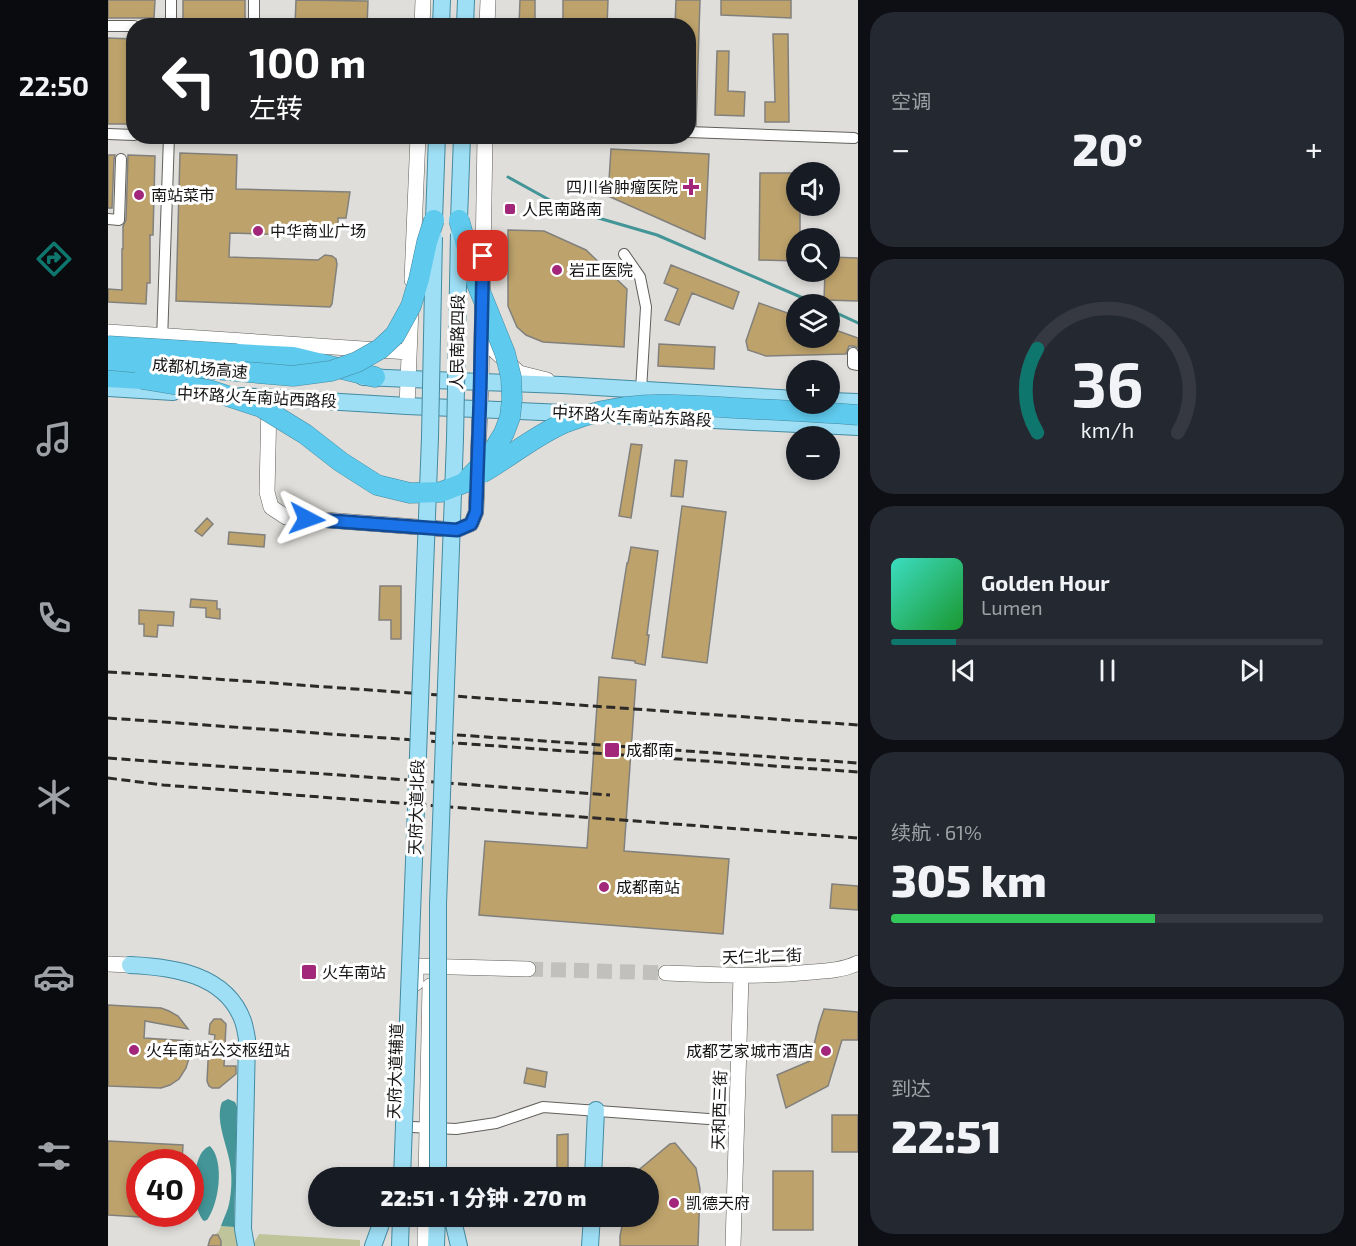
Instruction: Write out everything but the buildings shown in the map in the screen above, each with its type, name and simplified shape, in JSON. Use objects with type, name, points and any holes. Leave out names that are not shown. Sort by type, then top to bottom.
[{"type":"highway","name":"成都机场高速","points":[[108,360],[293,376],[331,371],[357,362],[380,349],[395,335],[411,306],[434,220]]},
{"type":"highway","points":[[459,220],[477,284],[504,353],[511,377],[512,399],[510,417],[504,433],[490,456],[464,483]]},
{"type":"highway","points":[[108,346],[293,357],[375,377]]},
{"type":"highway","name":"成都机场高速","points":[[108,377],[209,390],[261,406],[377,485],[410,493],[441,492],[464,483],[496,465],[534,438],[563,424],[600,411],[636,405],[670,404],[858,415]]},
{"type":"main road","points":[[441,18],[442,0]]},
{"type":"main road","points":[[465,18],[466,0]]},
{"type":"main road","name":"人民南路四段","points":[[430,437],[437,144]]},
{"type":"main road","name":"人民南路四段","points":[[455,439],[462,144]]},
{"type":"main road","name":"中环路火车南站西路段","points":[[108,360],[407,379]]},
{"type":"main road","name":"中环路火车南站东路段","points":[[407,379],[562,385],[786,398]]},
{"type":"main road","name":"中环路火车南站西路段","points":[[108,388],[407,406]]},
{"type":"main road","points":[[840,401],[858,402]]},
{"type":"main road","name":"中环路火车南站东路段","points":[[407,406],[858,427]]},
{"type":"main road","name":"天府大道北段","points":[[402,1167],[430,437]]},
{"type":"main road","name":"天府大道北段","points":[[439,1167],[438,904],[455,439]]},
{"type":"main road","points":[[130,965],[169,969],[196,975],[223,992],[236,1006],[243,1020],[247,1039],[243,1229],[246,1246]]},
{"type":"main road","points":[[594,1167],[596,1110]]},
{"type":"main road","points":[[399,1167],[403,1154]]},
{"type":"main road","points":[[439,1159],[441,1167]]},
{"type":"main road","points":[[373,1246],[380,1227]]},
{"type":"main road","points":[[400,1246],[401,1227]]},
{"type":"main road","points":[[436,1246],[437,1227]]},
{"type":"main road","points":[[455,1227],[459,1246]]},
{"type":"main road","points":[[591,1244],[592,1227]]},
{"type":"street","points":[[171,0],[171,18]]},
{"type":"street","points":[[254,0],[254,18]]},
{"type":"street","points":[[422,18],[423,0]]},
{"type":"street","points":[[487,18],[488,0]]},
{"type":"street","points":[[108,26],[126,26]]},
{"type":"street","points":[[696,132],[854,138]]},
{"type":"street","points":[[108,134],[126,135]]},
{"type":"street","points":[[160,365],[169,144]]},
{"type":"street","points":[[407,406],[418,144]]},
{"type":"street","name":"人民南路四段","points":[[270,398],[267,492],[272,507],[286,517],[457,530],[471,524],[476,512],[481,382],[485,144]]},
{"type":"street","points":[[108,219],[118,220],[120,159]]},
{"type":"street","points":[[624,254],[640,277],[646,307],[641,390]]},
{"type":"street","points":[[481,328],[493,349],[519,373],[562,385]]},
{"type":"street","points":[[108,332],[409,352]]},
{"type":"street","points":[[854,353],[854,364],[858,365]]},
{"type":"street","name":"天仁北二街","points":[[666,973],[741,976],[792,974],[828,970],[858,963]]},
{"type":"street","points":[[108,964],[130,965]]},
{"type":"street","points":[[423,966],[528,969]]},
{"type":"street","name":"天府大道辅道","points":[[410,1167],[423,966]]},
{"type":"street","name":"天府大道辅道","points":[[423,966],[428,1127],[426,1167]]},
{"type":"street","name":"天和西三街","points":[[733,1246],[741,976]]},
{"type":"street","points":[[412,1127],[456,1129],[496,1123],[543,1107],[736,1120]]},
{"type":"street","points":[[408,1246],[409,1227]]},
{"type":"street","points":[[425,1227],[425,1246]]},
{"type":"green space","points":[[221,1226],[238,1227],[243,1246],[221,1246],[218,1235],[215,1235]]},
{"type":"green space","points":[[259,1234],[360,1240],[360,1246],[252,1246]]},
{"type":"water","points":[[228,1099],[235,1102],[237,1107],[234,1227],[221,1226],[228,1208],[231,1185],[230,1163],[220,1118],[222,1102]]},
{"type":"water","points":[[210,1146],[215,1153],[219,1183],[215,1204],[207,1220],[204,1221],[204,1149]]},
{"type":"waterway","points":[[508,177],[564,208],[657,235],[794,294]]},
{"type":"waterway","points":[[840,315],[858,323]]},
{"type":"tunnel","points":[[528,969],[666,973]]},
{"type":"railway","points":[[108,672],[858,725]]},
{"type":"railway","points":[[108,718],[858,772]]},
{"type":"railway","points":[[430,733],[858,763]]},
{"type":"railway","points":[[108,758],[610,795]]},
{"type":"railway","points":[[108,778],[163,785],[858,838]]},
{"type":"place","name":"四川省肿瘤医院","points":[[691,187]]},
{"type":"place","name":"南站菜市","points":[[139,195]]},
{"type":"place","name":"人民南路南","points":[[510,209]]},
{"type":"place","name":"中华商业广场","points":[[258,231]]},
{"type":"place","name":"岩正医院","points":[[557,270]]},
{"type":"place","name":"成都南","points":[[612,750]]},
{"type":"place","name":"成都南站","points":[[604,887]]},
{"type":"place","name":"火车南站","points":[[309,972]]},
{"type":"place","name":"火车南站公交枢纽站","points":[[134,1050]]},
{"type":"place","name":"成都艺家城市酒店","points":[[826,1051]]},
{"type":"place","name":"凯德天府","points":[[674,1203]]},
{"type":"route","points":[[307,519],[457,530],[471,524],[476,512],[483,256]]}]
